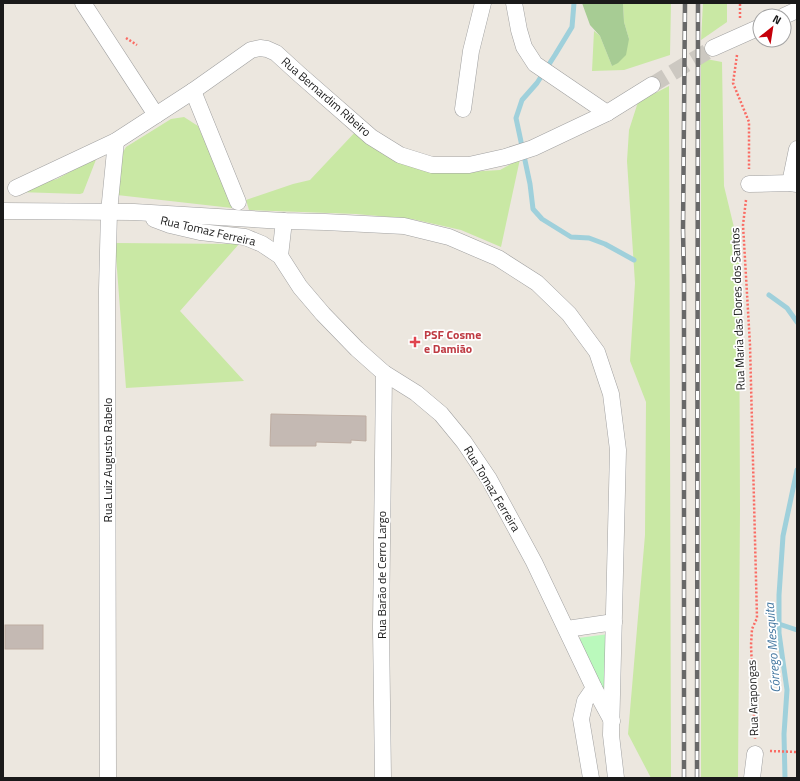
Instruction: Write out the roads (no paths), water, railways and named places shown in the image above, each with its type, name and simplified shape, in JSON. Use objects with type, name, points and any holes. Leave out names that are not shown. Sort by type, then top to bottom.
[{"type":"street","points":[[83,3],[156,115]]},
{"type":"street","points":[[463,109],[471,51],[483,3]]},
{"type":"street","points":[[514,3],[524,47],[535,64],[607,113]]},
{"type":"street","points":[[713,48],[752,31]]},
{"type":"street","name":"Rua Bernardim Ribeiro","points":[[16,188],[116,142],[193,91],[251,50],[260,48],[276,53],[371,137],[400,154],[432,165],[469,165],[505,157],[532,148],[607,113],[652,85]]},
{"type":"street","points":[[193,91],[238,202]]},
{"type":"street","name":"Rua Luiz Augusto Rabelo","points":[[108,778],[107,290],[109,212],[116,142]]},
{"type":"street","points":[[749,184],[793,183],[797,149]]},
{"type":"street","points":[[3,211],[134,212],[284,221],[404,226],[450,237],[498,258],[537,283],[569,314],[597,352],[611,394],[618,450],[612,721]]},
{"type":"street","name":"Rua Tomaz Ferreira","points":[[134,212],[170,225],[200,232],[245,237],[262,244],[280,256],[300,287],[323,314],[358,349],[384,372],[421,397],[441,414],[464,442],[489,479],[534,562],[594,688],[612,721],[613,754],[616,778]]},
{"type":"street","points":[[280,256],[284,221]]},
{"type":"street","name":"Rua Barão de Cerro Largo","points":[[383,778],[381,627],[384,372]]},
{"type":"street","points":[[567,629],[614,622]]},
{"type":"street","points":[[591,778],[581,719],[585,700],[594,688]]},
{"type":"street","name":"Rua Arapongas","points":[[752,778],[755,754]]},
{"type":"waterway","name":"Córrego Mesquita","points":[[574,3],[572,27],[537,83],[522,100],[516,118],[530,184],[533,209],[542,219],[571,237],[589,238],[605,244],[634,260]]},
{"type":"waterway","name":"Córrego Mesquita","points":[[769,295],[787,308],[797,322]]},
{"type":"waterway","name":"Córrego Mesquita","points":[[785,778],[784,734],[787,690],[779,633],[779,595],[783,536],[797,470]]},
{"type":"waterway","points":[[779,624],[797,630]]},
{"type":"tunnel","points":[[652,85],[713,48]]},
{"type":"railway","points":[[684,778],[683,230],[685,3]]},
{"type":"railway","points":[[697,778],[698,3]]},
{"type":"place","name":"PSF Cosme e Damião","points":[[415,342]]}]
